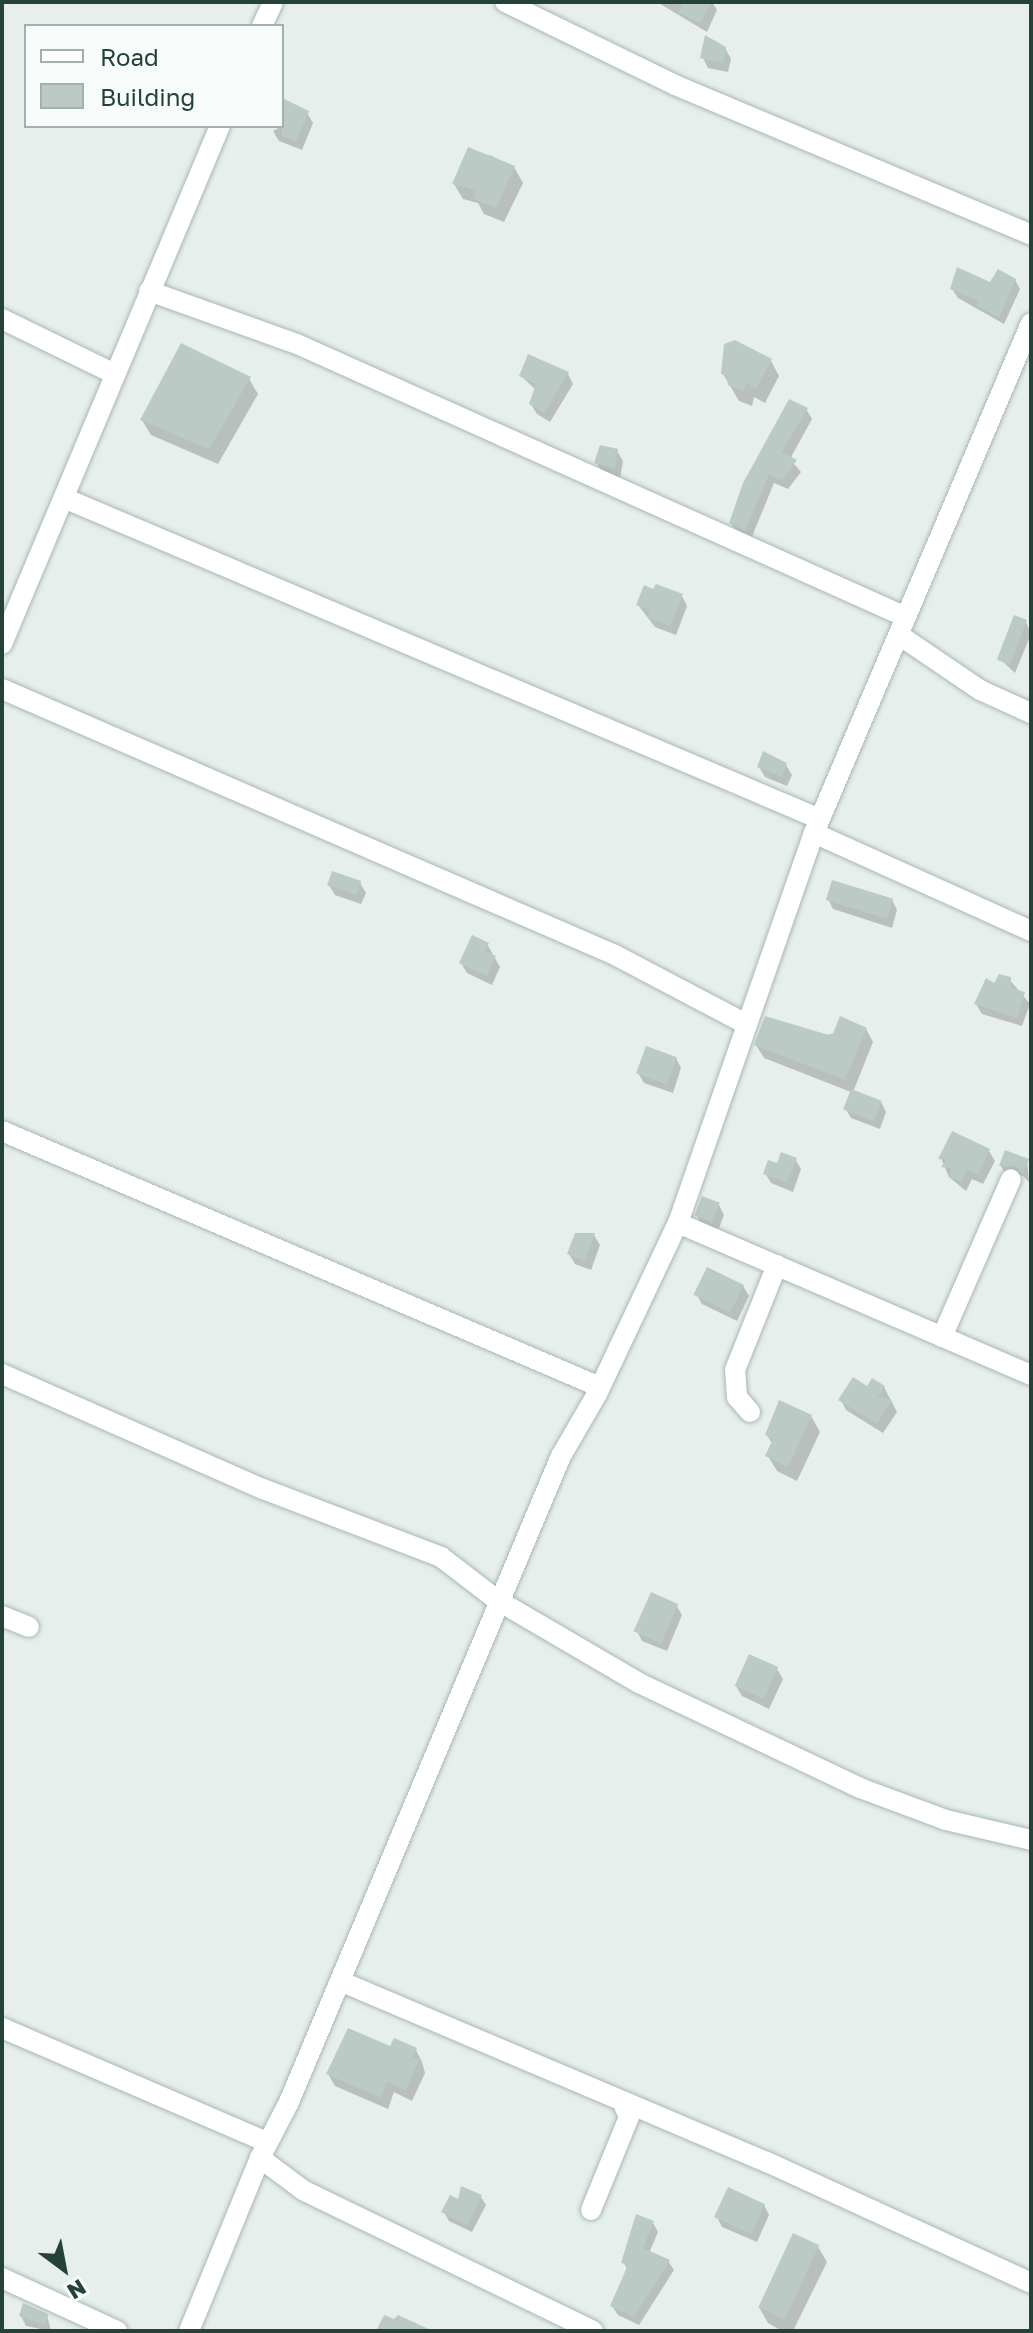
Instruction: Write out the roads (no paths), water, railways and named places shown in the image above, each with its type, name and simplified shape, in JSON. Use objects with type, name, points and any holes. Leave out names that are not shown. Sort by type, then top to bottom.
[{"type":"street","points":[[263,24],[273,2]]},
{"type":"street","points":[[505,2],[675,85],[1031,235]]},
{"type":"street","points":[[2,644],[219,128]]},
{"type":"street","points":[[149,291],[297,344],[903,626],[980,690],[1031,713]]},
{"type":"street","points":[[2,319],[115,374]]},
{"type":"street","points":[[189,2331],[264,2150],[340,1981],[497,1600],[561,1456],[600,1387],[678,1223],[817,826],[1031,323]]},
{"type":"street","points":[[64,498],[817,826],[1031,931]]},
{"type":"street","points":[[2,689],[615,955],[746,1024]]},
{"type":"street","points":[[2,1131],[600,1387]]},
{"type":"street","points":[[942,1337],[1011,1179]]},
{"type":"street","points":[[678,1223],[1031,1375]]},
{"type":"street","points":[[750,1412],[737,1397],[735,1370],[777,1265]]},
{"type":"street","points":[[2,1374],[263,1489],[441,1557],[497,1600],[639,1683],[860,1788],[946,1820],[1031,1840]]},
{"type":"street","points":[[2,1616],[29,1627]]},
{"type":"street","points":[[340,1981],[622,2101],[1031,2283]]},
{"type":"street","points":[[2,2028],[264,2150],[303,2190],[593,2331]]},
{"type":"street","points":[[591,2210],[629,2117],[622,2101]]},
{"type":"street","points":[[2,2278],[117,2331]]}]
